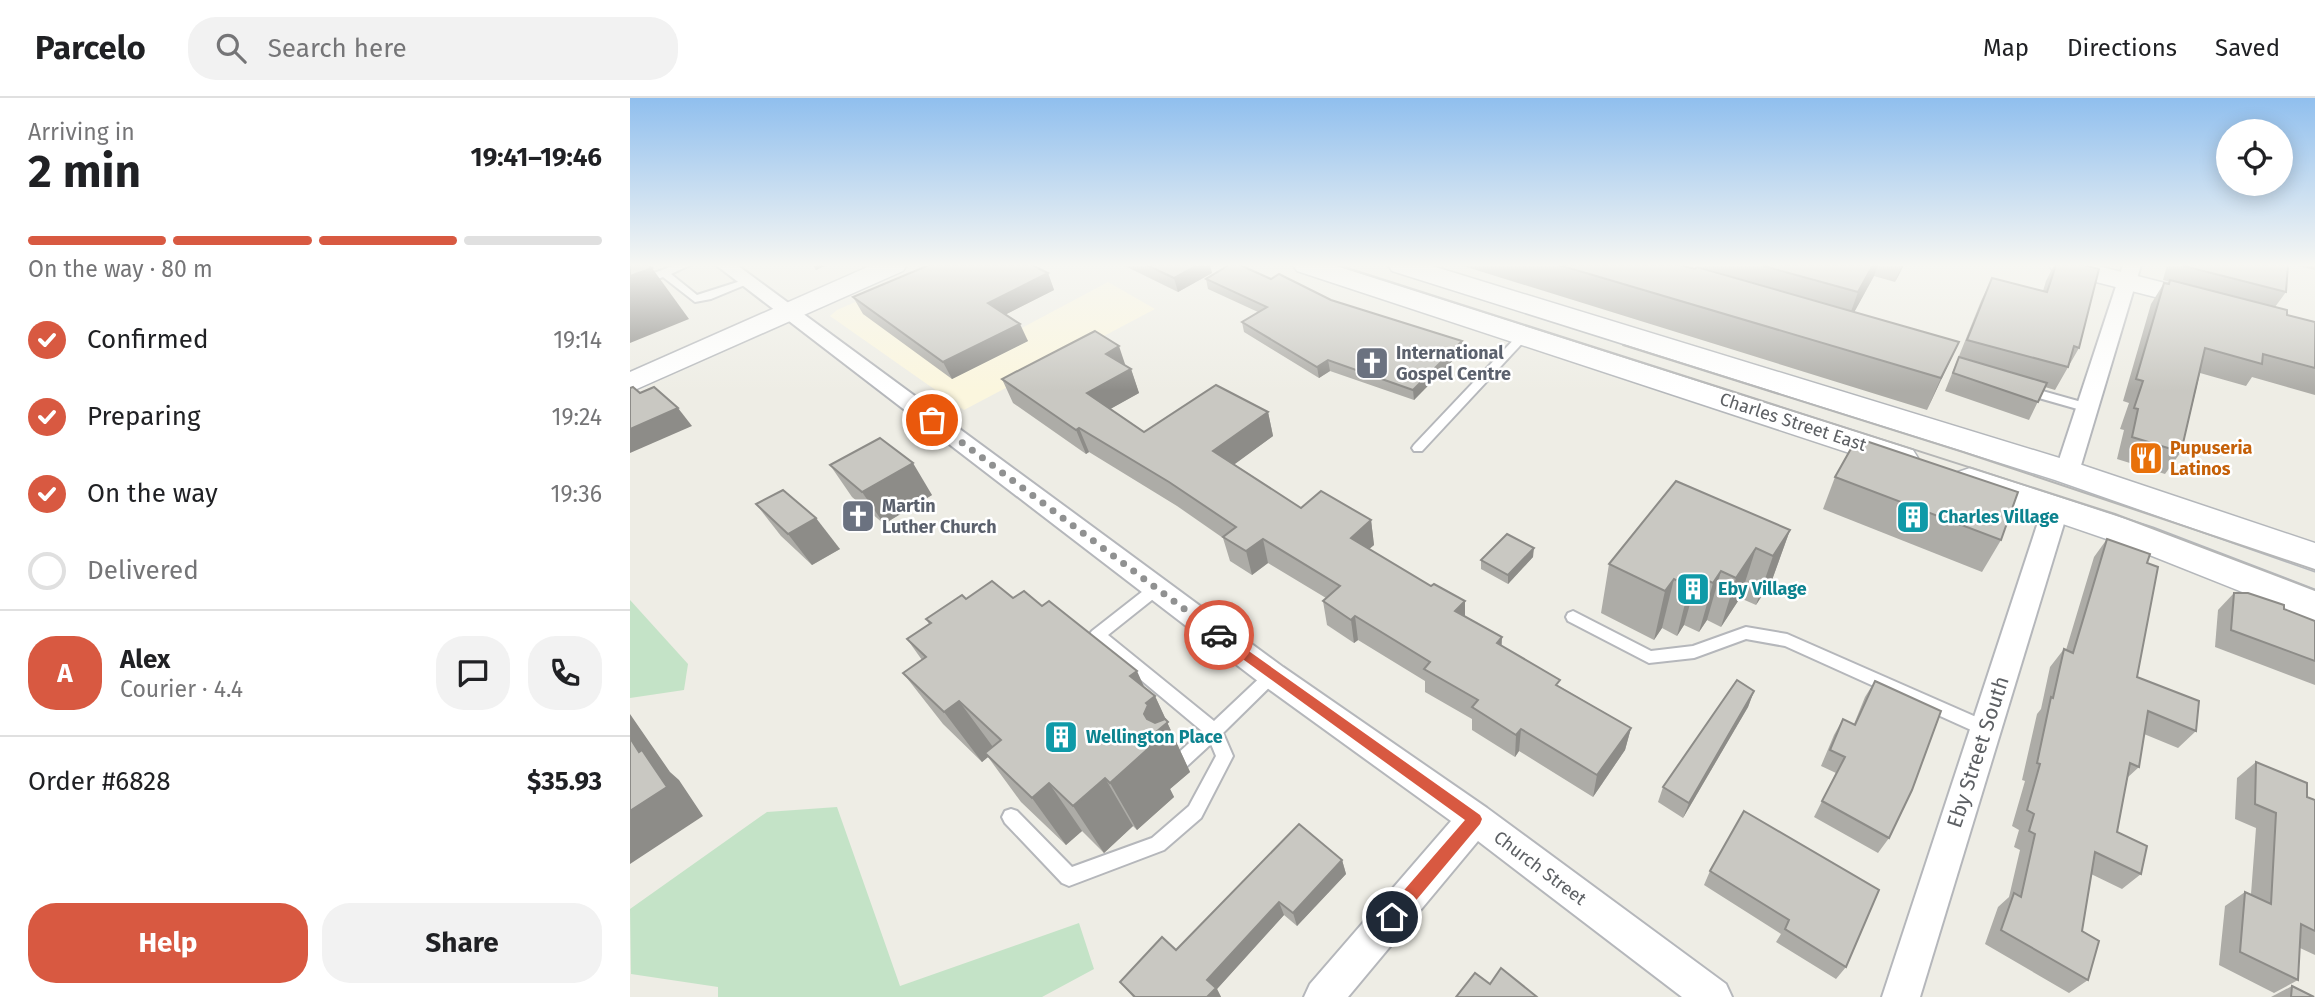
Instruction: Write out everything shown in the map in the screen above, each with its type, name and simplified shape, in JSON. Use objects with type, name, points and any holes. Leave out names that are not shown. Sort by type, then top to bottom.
[{"type":"main road","points":[[630,383],[799,307]]},
{"type":"main road","name":"Charles Street East","points":[[1437,307],[2056,507],[2315,606]]},
{"type":"main road","name":"Charles Street East","points":[[1536,307],[2067,472],[2315,557]]},
{"type":"main road","points":[[2226,307],[2235,310]]},
{"type":"street","name":"Church Street","points":[[781,307],[1273,676],[1475,819],[1713,997]]},
{"type":"street","points":[[2067,472],[2119,307]]},
{"type":"street","name":"Eby Street South","points":[[1901,997],[2056,507]]},
{"type":"street","points":[[1323,997],[1475,819]]},
{"type":"lane","points":[[1419,448],[1524,335]]},
{"type":"lane","points":[[2013,386],[2088,408]]},
{"type":"lane","points":[[1011,817],[1069,877],[1158,844],[1195,812],[1225,756],[1213,730],[1097,635],[1157,588]]},
{"type":"lane","points":[[1573,617],[1649,657],[1694,653],[1746,634],[1787,640],[1986,729]]},
{"type":"lane","points":[[1179,763],[1273,676]]},
{"type":"shaded area","points":[[844,307],[981,307],[1018,330],[1061,307],[1155,309],[964,410],[830,316]]},
{"type":"green space","points":[[630,600],[688,664],[684,690],[630,698]]},
{"type":"green space","points":[[837,807],[900,986],[1079,923],[1094,969],[1042,997],[718,997],[718,987],[631,974],[630,909],[767,812]]},
{"type":"building","points":[[867,307],[994,307],[1020,324],[943,362]]},
{"type":"building","name":"International Gospel Centre","points":[[1267,307],[1353,307],[1462,341],[1413,390],[1328,360],[1317,367],[1242,322]]},
{"type":"building","points":[[1701,307],[1837,307],[1959,342],[1941,378]]},
{"type":"building","points":[[1980,307],[2089,307],[2079,348],[2074,346],[2068,367],[1967,340]]},
{"type":"building","points":[[2157,307],[2275,307],[2287,310],[2287,315],[2315,322],[2315,368],[2263,354],[2262,364],[2205,348],[2181,452],[2132,437],[2138,409],[2134,408],[2143,381],[2136,379]]},
{"type":"building","points":[[1095,331],[1119,346],[1106,354],[1131,369],[1087,393],[1144,432],[1216,385],[1268,412],[1213,451],[1301,508],[1321,491],[1371,520],[1351,538],[1431,586],[1434,584],[1465,601],[1455,611],[1502,637],[1497,643],[1560,680],[1556,685],[1631,728],[1597,775],[1521,729],[1516,735],[1472,707],[1478,700],[1424,669],[1430,662],[1355,616],[1351,620],[1323,601],[1340,586],[1263,539],[1246,551],[1223,537],[1236,527],[1169,482],[1079,428],[1076,430],[1002,379]]},
{"type":"building","points":[[1959,357],[2047,383],[2038,402],[1953,373]]},
{"type":"building","points":[[633,387],[640,393],[654,387],[678,408],[630,429],[630,388]]},
{"type":"building","points":[[880,438],[913,463],[862,492],[830,465]]},
{"type":"building","points":[[1857,438],[2018,492],[2001,540],[1835,477]]},
{"type":"building","points":[[1676,481],[1790,530],[1773,556],[1756,548],[1736,578],[1721,571],[1713,583],[1698,576],[1689,587],[1674,579],[1665,591],[1609,564]]},
{"type":"building","points":[[783,490],[816,518],[788,534],[756,504]]},
{"type":"building","points":[[1507,534],[1534,548],[1508,575],[1481,560]]},
{"type":"building","points":[[2107,539],[2150,554],[2147,563],[2158,567],[2137,677],[2199,701],[2196,731],[2148,711],[2139,767],[2130,763],[2117,832],[2147,846],[2141,874],[2095,852],[2082,931],[2099,941],[2088,980],[2001,930],[2014,893],[2021,897],[2035,834],[2029,831],[2034,814],[2027,810],[2040,764],[2037,763],[2064,649],[2073,653]]},
{"type":"building","name":"Wellington Place","points":[[992,581],[1013,598],[1024,591],[1042,606],[1049,601],[1137,671],[1130,676],[1155,696],[1146,703],[1148,705],[1144,714],[1147,719],[1155,723],[1165,719],[1168,722],[1144,742],[1150,747],[1110,783],[1105,778],[1073,806],[1049,783],[1032,798],[985,753],[1001,740],[959,701],[944,712],[903,673],[926,657],[907,639],[931,623],[926,619],[962,595],[966,599]]},
{"type":"building","points":[[2234,593],[2248,593],[2284,605],[2284,609],[2315,621],[2315,661],[2231,630]]},
{"type":"building","points":[[1737,680],[1754,691],[1689,803],[1663,787]]},
{"type":"building","points":[[1875,681],[1941,711],[1912,790],[1889,838],[1822,801],[1845,757],[1830,750],[1843,719],[1855,725]]},
{"type":"building","points":[[630,738],[639,752],[642,750],[667,787],[630,811]]},
{"type":"building","points":[[2256,762],[2307,783],[2307,797],[2315,800],[2315,931],[2301,924],[2298,980],[2240,952],[2245,892],[2271,904],[2276,813],[2255,804]]},
{"type":"building","points":[[1744,811],[1879,890],[1846,967],[1785,929],[1789,920],[1710,871]]},
{"type":"building","points":[[1299,824],[1342,860],[1293,913],[1279,902],[1207,980],[1216,988],[1207,997],[1135,997],[1120,982],[1162,937],[1176,950]]},
{"type":"building","points":[[1501,968],[1537,997],[1456,997],[1475,973],[1490,984]]},
{"type":"building","points":[[2292,986],[2314,997],[2291,997]]},
{"type":"tram line","points":[[1469,307],[2115,514],[2315,590]]},
{"type":"tram line","points":[[1623,345],[1963,452],[2315,570]]},
{"type":"way so far","points":[[932,420],[1219,635]]},
{"type":"place","name":"International Gospel Centre","points":[[1372,363]]},
{"type":"place","name":"Pupuseria Latinos","points":[[2146,458]]},
{"type":"place","name":"Martin Luther Church","points":[[858,516]]},
{"type":"place","name":"Charles Village","points":[[1913,517]]},
{"type":"place","name":"Eby Village","points":[[1693,589]]},
{"type":"place","name":"Wellington Place","points":[[1061,737]]},
{"type":"route","points":[[1219,635],[1475,819],[1392,917]]}]
